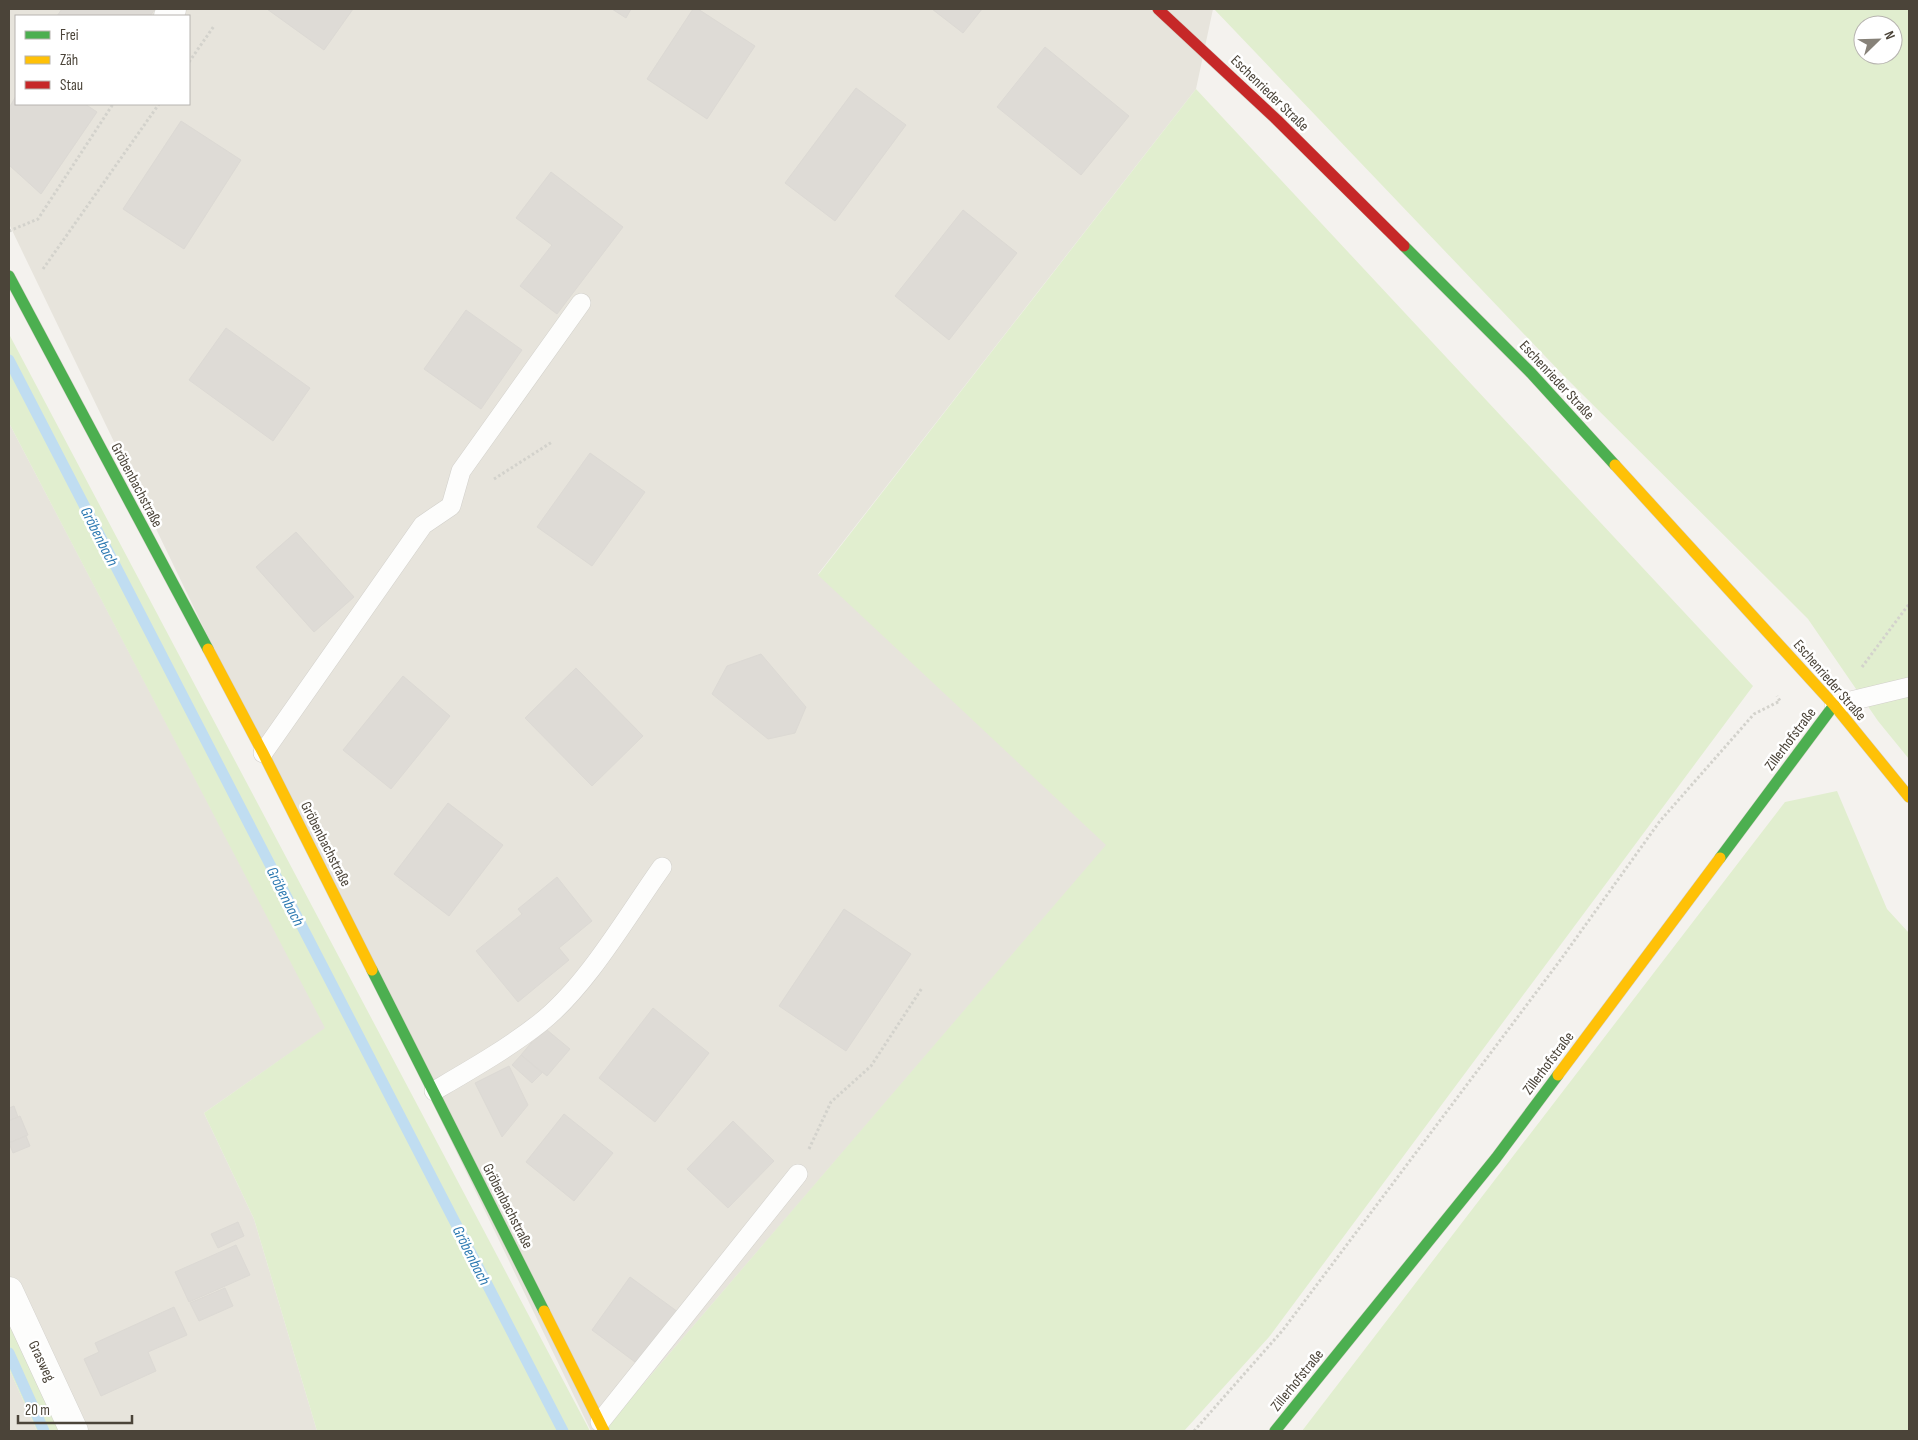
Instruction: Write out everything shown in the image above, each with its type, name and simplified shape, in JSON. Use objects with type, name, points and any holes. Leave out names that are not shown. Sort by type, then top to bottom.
[{"type":"street","name":"Eschenrieder Straße","points":[[1158,9],[1277,120],[1531,373],[1834,705],[1909,797]]},
{"type":"street","name":"Gröbenbachstraße","points":[[9,276],[264,753],[602,1427]]},
{"type":"street","name":"Zillerhofstraße","points":[[1275,1431],[1496,1158],[1834,705]]},
{"type":"street","name":"Grasweg","points":[[9,1291],[74,1431]]},
{"type":"lane","points":[[264,753],[423,525],[452,506],[461,471],[581,303]]},
{"type":"lane","points":[[1834,705],[1909,687]]},
{"type":"lane","points":[[434,1091],[482,1063],[541,1022],[579,984],[662,866]]},
{"type":"lane","points":[[602,1427],[798,1174]]},
{"type":"path","points":[[190,61],[214,26]]},
{"type":"path","points":[[9,231],[38,220],[112,105]]},
{"type":"path","points":[[21,299],[158,105]]},
{"type":"path","points":[[452,506],[552,442]]},
{"type":"path","points":[[1834,705],[1909,604]]},
{"type":"path","points":[[1194,1431],[1284,1330],[1560,962],[1660,821],[1754,714],[1780,702],[1776,694]]},
{"type":"path","points":[[798,1174],[831,1102],[872,1066],[922,988]]},
{"type":"shaded area","points":[[9,9],[1213,9],[1196,89],[818,574],[1107,845],[603,1431],[591,1431],[9,224]]},
{"type":"shaded area","points":[[9,423],[326,1028],[204,1113],[254,1219],[317,1431],[62,1431],[9,1321]]},
{"type":"shaded area","points":[[9,1369],[37,1431],[9,1431]]},
{"type":"green space","points":[[1214,9],[1909,9],[1909,759],[1878,721],[1808,619],[1564,376]]},
{"type":"green space","points":[[1196,89],[1753,686],[1269,1337],[1184,1431],[603,1431],[1106,845],[818,575]]},
{"type":"green space","points":[[9,334],[590,1431],[317,1431],[254,1219],[204,1113],[325,1028],[9,423]]},
{"type":"green space","points":[[1837,791],[1887,909],[1909,933],[1909,1431],[1302,1431],[1785,802]]},
{"type":"green space","points":[[9,1321],[62,1431],[37,1431],[9,1369]]},
{"type":"building","points":[[62,9],[155,9],[151,15],[58,15]]},
{"type":"building","points":[[267,9],[353,9],[324,50]]},
{"type":"building","points":[[612,9],[631,9],[626,18]]},
{"type":"building","points":[[693,9],[698,9],[755,46],[707,119],[647,79]]},
{"type":"building","points":[[932,9],[982,9],[963,33]]},
{"type":"building","points":[[1045,47],[1129,116],[1081,175],[997,107]]},
{"type":"building","points":[[856,88],[906,125],[835,221],[785,183]]},
{"type":"building","points":[[15,98],[15,105],[86,105],[97,112],[41,194],[9,165],[9,108]]},
{"type":"building","points":[[181,121],[241,160],[184,249],[123,209]]},
{"type":"building","points":[[551,172],[623,227],[557,314],[520,286],[552,245],[516,218]]},
{"type":"building","points":[[963,210],[1017,253],[949,340],[895,296]]},
{"type":"building","points":[[466,310],[522,350],[481,409],[424,369]]},
{"type":"building","points":[[226,328],[310,388],[273,441],[189,380]]},
{"type":"building","points":[[590,453],[645,492],[592,566],[537,527]]},
{"type":"building","points":[[296,532],[354,597],[314,632],[256,567]]},
{"type":"building","points":[[761,654],[806,707],[795,733],[768,739],[712,694],[727,666]]},
{"type":"building","points":[[576,668],[643,736],[592,786],[525,718]]},
{"type":"building","points":[[403,676],[450,716],[391,789],[343,750]]},
{"type":"building","points":[[448,803],[503,845],[449,916],[394,874]]},
{"type":"building","points":[[557,877],[592,921],[559,948],[569,960],[518,1002],[476,951],[522,914],[518,909]]},
{"type":"building","points":[[844,909],[911,954],[846,1051],[779,1006]]},
{"type":"building","points":[[653,1008],[709,1053],[655,1122],[599,1078]]},
{"type":"building","points":[[547,1030],[570,1049],[547,1076],[521,1055],[531,1043]]},
{"type":"building","points":[[521,1055],[542,1073],[532,1083],[512,1065]]},
{"type":"building","points":[[509,1066],[528,1105],[502,1137],[475,1083]]},
{"type":"building","points":[[14,1106],[18,1117],[9,1121],[9,1108]]},
{"type":"building","points":[[564,1114],[613,1153],[574,1201],[526,1162]]},
{"type":"building","points":[[20,1116],[28,1135],[9,1143],[9,1121]]},
{"type":"building","points":[[733,1121],[774,1161],[728,1208],[687,1169]]},
{"type":"building","points":[[26,1136],[30,1146],[13,1153],[9,1143]]},
{"type":"building","points":[[238,1222],[244,1236],[218,1248],[211,1234]]},
{"type":"building","points":[[236,1245],[250,1275],[189,1302],[175,1272]]},
{"type":"building","points":[[630,1277],[678,1312],[639,1365],[592,1330]]},
{"type":"building","points":[[225,1288],[233,1306],[199,1321],[190,1303]]},
{"type":"building","points":[[174,1307],[187,1335],[148,1352],[156,1371],[101,1396],[84,1359],[99,1352],[95,1343]]},
{"type":"waterway","name":"Gröbenbach","points":[[9,360],[563,1431]]},
{"type":"waterway","points":[[9,1353],[44,1431]]},
{"type":"traffic: fast","points":[[1404,246],[1531,373],[1615,465]]},
{"type":"traffic: fast","points":[[9,276],[208,649]]},
{"type":"traffic: fast","points":[[1720,858],[1834,705]]},
{"type":"traffic: fast","points":[[372,970],[544,1311]]},
{"type":"traffic: fast","points":[[1275,1431],[1496,1158],[1558,1075]]},
{"type":"traffic: slow","points":[[1615,465],[1834,705],[1909,797]]},
{"type":"traffic: slow","points":[[208,649],[263,753],[372,970]]},
{"type":"traffic: slow","points":[[1558,1075],[1720,858]]},
{"type":"traffic: slow","points":[[544,1311],[604,1431]]},
{"type":"traffic: jam","points":[[1158,9],[1277,120],[1404,246]]}]
